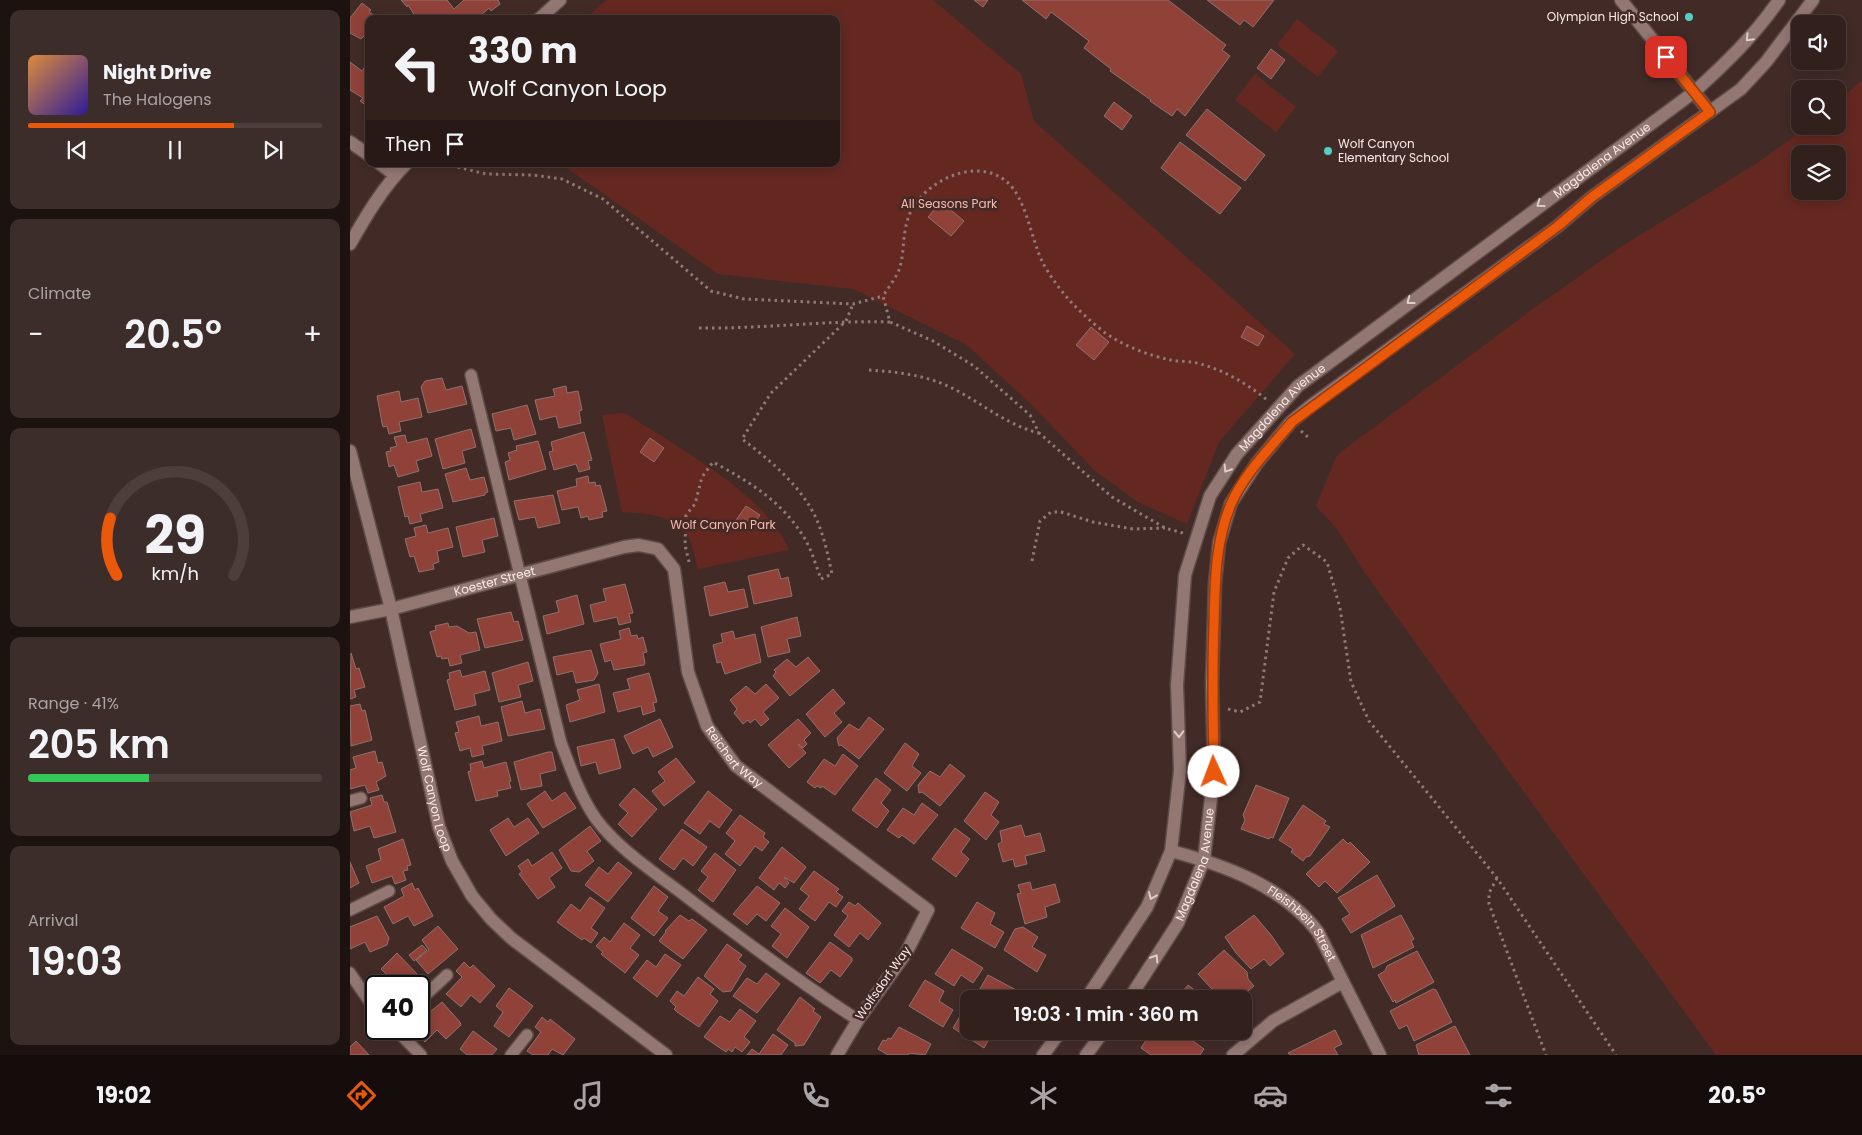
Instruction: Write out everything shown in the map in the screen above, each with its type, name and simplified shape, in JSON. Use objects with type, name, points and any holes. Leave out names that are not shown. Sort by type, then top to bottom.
[{"type":"street","points":[[543,15],[560,0]]},
{"type":"street","points":[[1621,0],[1710,112]]},
{"type":"street","name":"Magdalena Avenue","points":[[1092,990],[1147,907],[1170,851],[1180,770],[1177,685],[1185,575],[1210,496],[1232,461],[1298,386],[1694,92],[1724,66],[1764,22],[1779,0]]},
{"type":"street","name":"Magdalena Avenue","points":[[1135,990],[1178,923],[1204,860],[1214,772],[1212,706],[1215,583],[1219,543],[1231,503],[1257,463],[1292,422],[1558,226],[1592,197],[1741,89],[1766,62],[1813,0]]},
{"type":"street","points":[[350,142],[365,152]]},
{"type":"street","points":[[384,167],[395,175]]},
{"type":"street","points":[[350,244],[364,219],[395,175],[403,167]]},
{"type":"street","name":"Wolf Canyon Loop","points":[[350,451],[391,609],[439,827],[452,861],[472,896],[511,938],[666,1055]]},
{"type":"street","name":"Koester Street","points":[[350,618],[391,609],[624,547],[639,545]]},
{"type":"street","name":"Reichert Way","points":[[639,545],[658,549],[674,569],[688,672],[707,726],[736,766],[928,910]]},
{"type":"street","name":"Fleishbein Street","points":[[1170,851],[1204,860],[1266,887],[1304,914],[1318,932],[1380,1055]]},
{"type":"street","name":"Wolfsdorf Way","points":[[837,1055],[858,1020],[906,954],[928,910]]},
{"type":"street","points":[[1233,1055],[1273,1021],[1344,982]]},
{"type":"street","points":[[1043,1055],[1054,1040]]},
{"type":"street","points":[[1086,1055],[1097,1040]]},
{"type":"lane","points":[[470,375],[562,743],[580,791],[596,819],[617,841],[653,872],[796,980],[858,1020]]},
{"type":"lane","points":[[350,910],[389,891]]},
{"type":"lane","points":[[350,973],[365,994]]},
{"type":"lane","points":[[430,991],[447,975]]},
{"type":"lane","points":[[511,1055],[527,1035]]},
{"type":"lane","points":[[406,1040],[420,1055]]},
{"type":"path","points":[[457,167],[486,174],[534,175],[562,179],[603,199],[711,291],[744,298],[852,304],[882,296],[900,268],[904,236],[911,211],[927,192],[942,180],[958,174],[976,171],[987,173],[1000,177],[1016,193],[1043,264],[1066,299],[1107,334],[1135,348],[1168,359],[1204,364],[1254,389],[1277,409]]},
{"type":"path","points":[[882,296],[890,322]]},
{"type":"path","points":[[689,564],[685,544],[686,514],[696,504],[702,478],[713,462],[751,482],[776,503],[805,539],[821,579],[832,574],[825,544],[815,517],[771,460],[742,439],[771,393],[846,321],[852,304]]},
{"type":"path","points":[[700,328],[732,328],[846,321],[890,322],[933,341],[974,366],[1030,415],[1039,433],[1112,497],[1165,528]]},
{"type":"path","points":[[868,370],[906,372],[953,388],[1018,427],[1039,433]]},
{"type":"path","points":[[1292,422],[1310,439]]},
{"type":"path","points":[[1032,561],[1040,521],[1052,512],[1061,512],[1093,522],[1133,528],[1165,528],[1196,536]]},
{"type":"path","points":[[1212,706],[1240,712],[1260,702],[1274,592],[1288,558],[1303,545],[1327,562],[1340,608],[1352,682],[1369,721],[1497,878],[1616,1055]]},
{"type":"path","points":[[1497,878],[1489,893],[1489,904],[1546,1055]]},
{"type":"green space","name":"All Seasons Park","points":[[606,0],[933,0],[1021,74],[1034,121],[1295,354],[1219,442],[1187,524],[1138,502],[1094,470],[1033,406],[967,345],[853,289],[718,274],[565,167],[840,167],[840,15],[589,15]]},
{"type":"green space","points":[[1297,19],[1338,51],[1318,77],[1277,45]]},
{"type":"green space","points":[[1255,74],[1296,107],[1276,132],[1235,100]]},
{"type":"green space","points":[[1862,80],[1862,1055],[1716,1055],[1365,573],[1337,529],[1316,506],[1336,457],[1345,449],[1534,308],[1622,246],[1759,162],[1796,135],[1846,135],[1846,94]]},
{"type":"green space","name":"Wolf Canyon Park","points":[[625,413],[692,456],[741,491],[778,530],[789,550],[698,569],[690,540],[679,526],[664,518],[622,512],[602,415]]},
{"type":"building","points":[[401,0],[447,0],[454,9],[464,0],[498,0],[500,4],[491,11],[489,8],[481,15],[414,15],[408,5],[407,7]]},
{"type":"building","points":[[974,0],[988,0],[983,7]]},
{"type":"building","points":[[1022,0],[1168,0],[1226,45],[1222,50],[1230,56],[1185,116],[1177,109],[1172,116],[1110,71],[1111,69],[1084,48],[1089,41],[1051,12],[1046,19]]},
{"type":"building","points":[[1207,0],[1274,0],[1253,27],[1244,20],[1240,25]]},
{"type":"building","points":[[362,3],[371,10],[369,12],[374,15],[365,15],[365,37],[361,39],[350,33],[350,18]]},
{"type":"building","points":[[1271,49],[1285,60],[1271,79],[1257,68]]},
{"type":"building","points":[[350,62],[362,71],[365,67],[365,105],[360,101],[363,98],[350,90]]},
{"type":"building","points":[[1114,102],[1132,116],[1122,130],[1104,116]]},
{"type":"building","points":[[1207,109],[1265,155],[1245,181],[1186,135]]},
{"type":"building","points":[[1180,142],[1241,188],[1220,214],[1161,168]]},
{"type":"building","points":[[941,202],[964,221],[951,236],[928,217]]},
{"type":"building","points":[[1247,326],[1264,336],[1258,346],[1241,337]]},
{"type":"building","points":[[1091,327],[1109,342],[1094,360],[1076,345]]},
{"type":"building","points":[[442,378],[446,390],[462,386],[467,404],[428,413],[421,387],[425,381]]},
{"type":"building","points":[[566,386],[567,393],[578,391],[582,410],[579,411],[581,423],[559,428],[556,416],[540,420],[535,400],[555,396],[553,389]]},
{"type":"building","points":[[399,391],[401,402],[418,398],[422,417],[399,422],[401,431],[389,434],[387,426],[383,427],[377,396]]},
{"type":"building","points":[[527,405],[536,434],[514,440],[511,428],[496,431],[492,414]]},
{"type":"building","points":[[471,429],[476,447],[462,451],[465,463],[443,469],[435,439]]},
{"type":"building","points":[[584,432],[592,460],[588,461],[590,469],[579,472],[576,464],[554,470],[549,452],[553,451],[551,442]]},
{"type":"building","points":[[405,435],[407,443],[427,438],[432,456],[416,461],[419,471],[398,477],[394,465],[389,467],[386,452],[391,451],[390,448],[397,446],[394,437]]},
{"type":"building","points":[[650,438],[664,448],[654,462],[640,452]]},
{"type":"building","points":[[538,441],[546,469],[509,480],[505,462],[510,460],[508,453],[517,450],[516,446]]},
{"type":"building","points":[[466,468],[470,480],[484,477],[488,492],[485,495],[453,502],[445,474]]},
{"type":"building","points":[[588,476],[589,483],[595,482],[596,486],[600,485],[607,511],[602,512],[603,517],[589,520],[588,516],[581,518],[578,507],[562,510],[557,491],[577,486],[576,479]]},
{"type":"building","points":[[420,482],[422,492],[438,489],[443,508],[420,514],[422,521],[410,524],[408,516],[405,517],[398,487]]},
{"type":"building","points":[[553,495],[560,523],[538,528],[535,517],[519,520],[514,501]]},
{"type":"building","points":[[746,506],[760,515],[750,529],[736,520]]},
{"type":"building","points":[[494,518],[498,536],[482,540],[485,552],[463,557],[456,527]]},
{"type":"building","points":[[426,525],[428,533],[448,528],[453,547],[437,551],[439,562],[433,564],[434,569],[419,572],[414,556],[410,557],[405,539],[416,536],[414,528]]},
{"type":"building","points":[[778,569],[781,579],[788,577],[792,596],[754,604],[748,576]]},
{"type":"building","points":[[725,582],[728,592],[744,589],[748,607],[710,616],[704,587]]},
{"type":"building","points":[[625,584],[633,613],[629,614],[631,622],[619,625],[617,617],[594,622],[590,605],[606,601],[603,589]]},
{"type":"building","points":[[577,595],[584,624],[547,634],[543,616],[559,612],[556,601]]},
{"type":"building","points":[[511,612],[514,622],[518,621],[523,640],[485,648],[477,619]]},
{"type":"building","points":[[797,617],[801,636],[787,639],[790,652],[768,657],[761,627]]},
{"type":"building","points":[[448,623],[449,627],[457,626],[469,633],[476,632],[480,650],[460,655],[462,663],[450,666],[448,658],[442,659],[441,656],[437,657],[430,632],[436,630],[435,626]]},
{"type":"building","points":[[629,628],[631,636],[637,635],[638,639],[643,637],[647,652],[643,653],[645,663],[644,665],[614,670],[611,660],[605,662],[600,644],[621,639],[619,631]]},
{"type":"building","points":[[733,631],[735,639],[755,634],[761,662],[725,674],[721,662],[717,663],[713,645],[723,642],[721,634]]},
{"type":"building","points":[[591,650],[598,673],[594,680],[576,683],[573,671],[557,675],[553,657]]},
{"type":"building","points":[[351,653],[356,669],[359,668],[365,687],[354,690],[356,697],[350,699]]},
{"type":"building","points":[[808,657],[820,671],[790,696],[773,676],[776,672],[774,670],[787,659],[796,667]]},
{"type":"building","points":[[528,662],[533,681],[518,685],[521,697],[499,702],[492,673]]},
{"type":"building","points":[[460,670],[462,677],[485,671],[490,690],[474,694],[476,705],[455,710],[447,680],[450,679],[449,673]]},
{"type":"building","points":[[649,673],[657,702],[653,703],[655,711],[643,715],[641,706],[618,712],[613,693],[630,689],[627,679]]},
{"type":"building","points":[[599,684],[605,712],[570,722],[566,705],[580,700],[577,690]]},
{"type":"building","points":[[766,684],[779,698],[763,712],[769,719],[761,726],[755,719],[750,723],[748,720],[743,724],[734,713],[737,709],[730,700],[746,686],[755,694]]},
{"type":"building","points":[[833,689],[845,703],[834,713],[842,722],[825,737],[806,714]]},
{"type":"building","points":[[522,701],[525,713],[540,709],[545,729],[508,736],[501,707]]},
{"type":"building","points":[[360,704],[362,711],[365,710],[372,740],[351,746],[350,706]]},
{"type":"building","points":[[479,716],[481,726],[498,722],[502,741],[482,746],[484,754],[472,757],[470,748],[460,751],[455,733],[459,732],[456,722]]},
{"type":"building","points":[[869,717],[884,729],[859,759],[841,745],[839,746],[837,738],[849,724],[859,730]]},
{"type":"building","points":[[660,719],[673,747],[653,757],[648,747],[633,754],[624,736]]},
{"type":"building","points":[[798,719],[811,733],[804,740],[807,744],[803,748],[798,744],[806,753],[789,768],[768,745]]},
{"type":"building","points":[[614,739],[621,768],[599,774],[596,762],[581,766],[577,747]]},
{"type":"building","points":[[905,743],[919,754],[912,766],[921,773],[907,791],[884,773]]},
{"type":"building","points":[[375,751],[378,763],[382,762],[386,776],[376,782],[379,790],[368,793],[365,785],[350,789],[350,770],[356,768],[353,757]]},
{"type":"building","points":[[552,752],[556,770],[540,774],[542,786],[521,790],[514,762]]},
{"type":"building","points":[[843,754],[858,766],[835,795],[822,786],[821,788],[817,786],[815,788],[807,782],[824,759],[835,766]]},
{"type":"building","points":[[676,758],[695,782],[664,806],[652,791],[665,781],[658,772]]},
{"type":"building","points":[[482,761],[484,768],[506,762],[511,788],[497,791],[498,796],[476,801],[468,772],[471,771],[470,764]]},
{"type":"building","points":[[950,764],[965,776],[940,806],[922,792],[919,793],[918,785],[930,771],[940,777]]},
{"type":"building","points":[[876,778],[891,790],[881,803],[889,811],[877,828],[852,810]]},
{"type":"building","points":[[1256,785],[1289,798],[1273,838],[1270,837],[1269,839],[1241,829],[1245,820],[1243,815]]},
{"type":"building","points":[[634,788],[657,809],[632,837],[618,824],[628,813],[619,805]]},
{"type":"building","points":[[545,791],[552,801],[565,792],[576,808],[543,828],[527,804]]},
{"type":"building","points":[[708,791],[732,810],[719,828],[710,821],[700,834],[684,823]]},
{"type":"building","points":[[985,792],[999,802],[991,815],[999,822],[986,840],[964,821]]},
{"type":"building","points":[[382,795],[384,802],[387,802],[396,832],[374,838],[370,826],[354,831],[350,812],[372,805],[370,798]]},
{"type":"building","points":[[922,803],[938,815],[914,844],[902,835],[899,838],[887,830],[903,808],[914,815]]},
{"type":"building","points":[[1303,805],[1326,821],[1324,824],[1330,827],[1310,856],[1306,857],[1303,861],[1291,852],[1293,849],[1279,840]]},
{"type":"building","points":[[740,815],[765,833],[763,837],[769,842],[762,851],[755,846],[740,866],[725,854],[735,841],[726,833]]},
{"type":"building","points":[[508,818],[514,827],[528,818],[539,833],[506,856],[490,830]]},
{"type":"building","points":[[1021,825],[1025,837],[1040,833],[1045,851],[1025,856],[1027,864],[1015,867],[1013,859],[1003,862],[998,844],[1002,842],[1000,831]]},
{"type":"building","points":[[590,826],[601,841],[587,851],[594,861],[579,872],[571,871],[559,850]]},
{"type":"building","points":[[955,828],[970,839],[961,852],[969,859],[956,877],[932,859]]},
{"type":"building","points":[[682,829],[707,847],[693,866],[683,858],[674,870],[659,859]]},
{"type":"building","points":[[403,839],[411,865],[407,866],[408,870],[403,871],[406,880],[395,884],[392,876],[372,883],[366,866],[381,860],[378,849]]},
{"type":"building","points":[[1343,839],[1348,844],[1350,842],[1370,862],[1337,893],[1325,881],[1319,887],[1306,874]]},
{"type":"building","points":[[782,847],[806,867],[794,883],[784,877],[789,883],[785,888],[779,883],[774,890],[759,878]]},
{"type":"building","points":[[552,852],[562,868],[549,878],[555,887],[538,899],[519,874],[522,872],[518,866],[528,859],[532,866]]},
{"type":"building","points":[[715,853],[736,870],[713,902],[698,890],[708,877],[701,871]]},
{"type":"building","points":[[350,862],[359,883],[350,888]]},
{"type":"building","points":[[618,862],[632,873],[608,902],[585,885],[599,867],[608,874]]},
{"type":"building","points":[[814,871],[839,889],[836,892],[843,897],[836,907],[829,902],[815,921],[799,909],[809,896],[800,889]]},
{"type":"building","points":[[1377,875],[1395,906],[1351,933],[1342,919],[1350,914],[1338,898]]},
{"type":"building","points":[[1030,882],[1032,890],[1055,884],[1060,902],[1045,907],[1047,917],[1025,924],[1017,894],[1021,893],[1018,885]]},
{"type":"building","points":[[412,883],[415,890],[418,888],[433,916],[414,926],[408,916],[393,924],[384,907],[404,896],[401,889]]},
{"type":"building","points":[[654,886],[668,897],[658,911],[668,918],[654,936],[631,918]]},
{"type":"building","points":[[757,886],[780,903],[766,921],[757,914],[747,925],[733,914]]},
{"type":"building","points":[[590,897],[605,908],[591,928],[598,933],[591,943],[584,938],[582,940],[557,922],[571,904],[580,911]]},
{"type":"building","points":[[849,902],[855,906],[858,903],[881,923],[868,940],[860,933],[849,947],[834,935],[848,916],[842,911]]},
{"type":"building","points":[[977,902],[995,913],[990,924],[1004,932],[995,948],[961,928]]},
{"type":"building","points":[[785,908],[809,927],[787,958],[772,946],[781,934],[771,926]]},
{"type":"building","points":[[680,915],[689,921],[692,919],[707,930],[683,959],[659,941],[665,931]]},
{"type":"building","points":[[1254,915],[1284,954],[1270,966],[1264,959],[1251,969],[1236,953],[1225,937]]},
{"type":"building","points":[[1401,915],[1414,939],[1411,941],[1414,947],[1373,968],[1361,935]]},
{"type":"building","points":[[377,916],[389,938],[387,945],[370,952],[365,942],[350,949],[350,927]]},
{"type":"building","points":[[624,923],[640,935],[630,948],[639,955],[625,973],[601,954],[603,952],[596,946],[604,937],[610,942]]},
{"type":"building","points":[[438,926],[458,949],[428,974],[416,960],[429,950],[422,940]]},
{"type":"building","points":[[1023,927],[1038,937],[1032,947],[1046,955],[1037,972],[1004,950],[1015,929]]},
{"type":"building","points":[[830,942],[852,958],[852,961],[840,977],[831,970],[820,983],[806,973]]},
{"type":"building","points":[[727,944],[742,955],[738,960],[746,966],[731,991],[723,992],[704,976]]},
{"type":"building","points":[[422,945],[427,950],[414,961],[409,955]]},
{"type":"building","points":[[952,949],[983,968],[973,983],[961,975],[954,986],[935,974]]},
{"type":"building","points":[[1224,950],[1247,972],[1248,979],[1254,986],[1249,990],[1213,990],[1198,974]]},
{"type":"building","points":[[1417,951],[1434,982],[1396,1003],[1395,1000],[1393,1002],[1378,975],[1385,971],[1387,966]]},
{"type":"building","points":[[397,953],[418,975],[387,975],[381,969]]},
{"type":"building","points":[[665,954],[681,965],[657,997],[633,978],[647,960],[656,967]]},
{"type":"building","points":[[464,962],[470,968],[473,965],[495,986],[480,1003],[471,995],[461,1007],[446,994],[462,977],[456,971]]},
{"type":"building","points":[[766,973],[780,984],[757,1013],[733,996],[747,978],[757,984]]},
{"type":"building","points":[[988,975],[1016,990],[979,990]]},
{"type":"building","points":[[698,977],[714,989],[710,994],[718,1001],[699,1027],[677,1012],[674,1009],[676,1007],[670,1001],[677,991],[684,996]]},
{"type":"building","points":[[925,980],[944,991],[939,1001],[953,1010],[943,1027],[909,1006]]},
{"type":"building","points":[[1188,985],[1194,990],[1184,990]]},
{"type":"building","points":[[509,988],[533,1006],[509,1037],[494,1026],[503,1012],[496,1006]]},
{"type":"building","points":[[1433,989],[1436,990],[1452,1022],[1414,1041],[1407,1025],[1399,1029],[1390,1011]]},
{"type":"building","points":[[800,997],[815,1009],[813,1011],[821,1017],[804,1045],[795,1046],[795,1043],[777,1030]]},
{"type":"building","points":[[442,1002],[461,1025],[446,1039],[437,1030],[430,1037],[430,1012]]},
{"type":"building","points":[[740,1009],[756,1021],[744,1037],[750,1042],[742,1052],[735,1047],[732,1052],[728,1049],[726,1052],[704,1037],[720,1016],[730,1022]]},
{"type":"building","points":[[960,1016],[960,1033],[953,1028]]},
{"type":"building","points":[[542,1017],[548,1022],[550,1019],[575,1039],[563,1055],[552,1049],[548,1055],[533,1055],[527,1051],[541,1032],[535,1027]]},
{"type":"building","points":[[1455,1026],[1470,1055],[1419,1055],[1416,1045]]},
{"type":"building","points":[[899,1027],[931,1044],[925,1055],[909,1053],[908,1055],[888,1055],[878,1049],[883,1040],[891,1039]]},
{"type":"building","points":[[1335,1030],[1342,1044],[1334,1048],[1338,1055],[1290,1055],[1288,1053]]},
{"type":"building","points":[[473,1031],[497,1049],[492,1055],[467,1055],[460,1049]]},
{"type":"building","points":[[773,1034],[788,1045],[781,1055],[747,1055],[752,1049],[759,1054]]},
{"type":"building","points":[[972,1040],[988,1040],[984,1048]]},
{"type":"building","points":[[1146,1040],[1192,1040],[1204,1049],[1200,1055],[1151,1055],[1141,1048]]},
{"type":"building","points":[[356,1041],[369,1055],[350,1055],[350,1047]]},
{"type":"place","name":"Olympian High School","points":[[1689,17]]},
{"type":"place","name":"Wolf Canyon Elementary School","points":[[1328,151]]},
{"type":"route","points":[[1214,772],[1212,685],[1215,583],[1219,543],[1231,503],[1257,463],[1292,422],[1314,404],[1558,226],[1592,197],[1710,112],[1666,57]]}]
